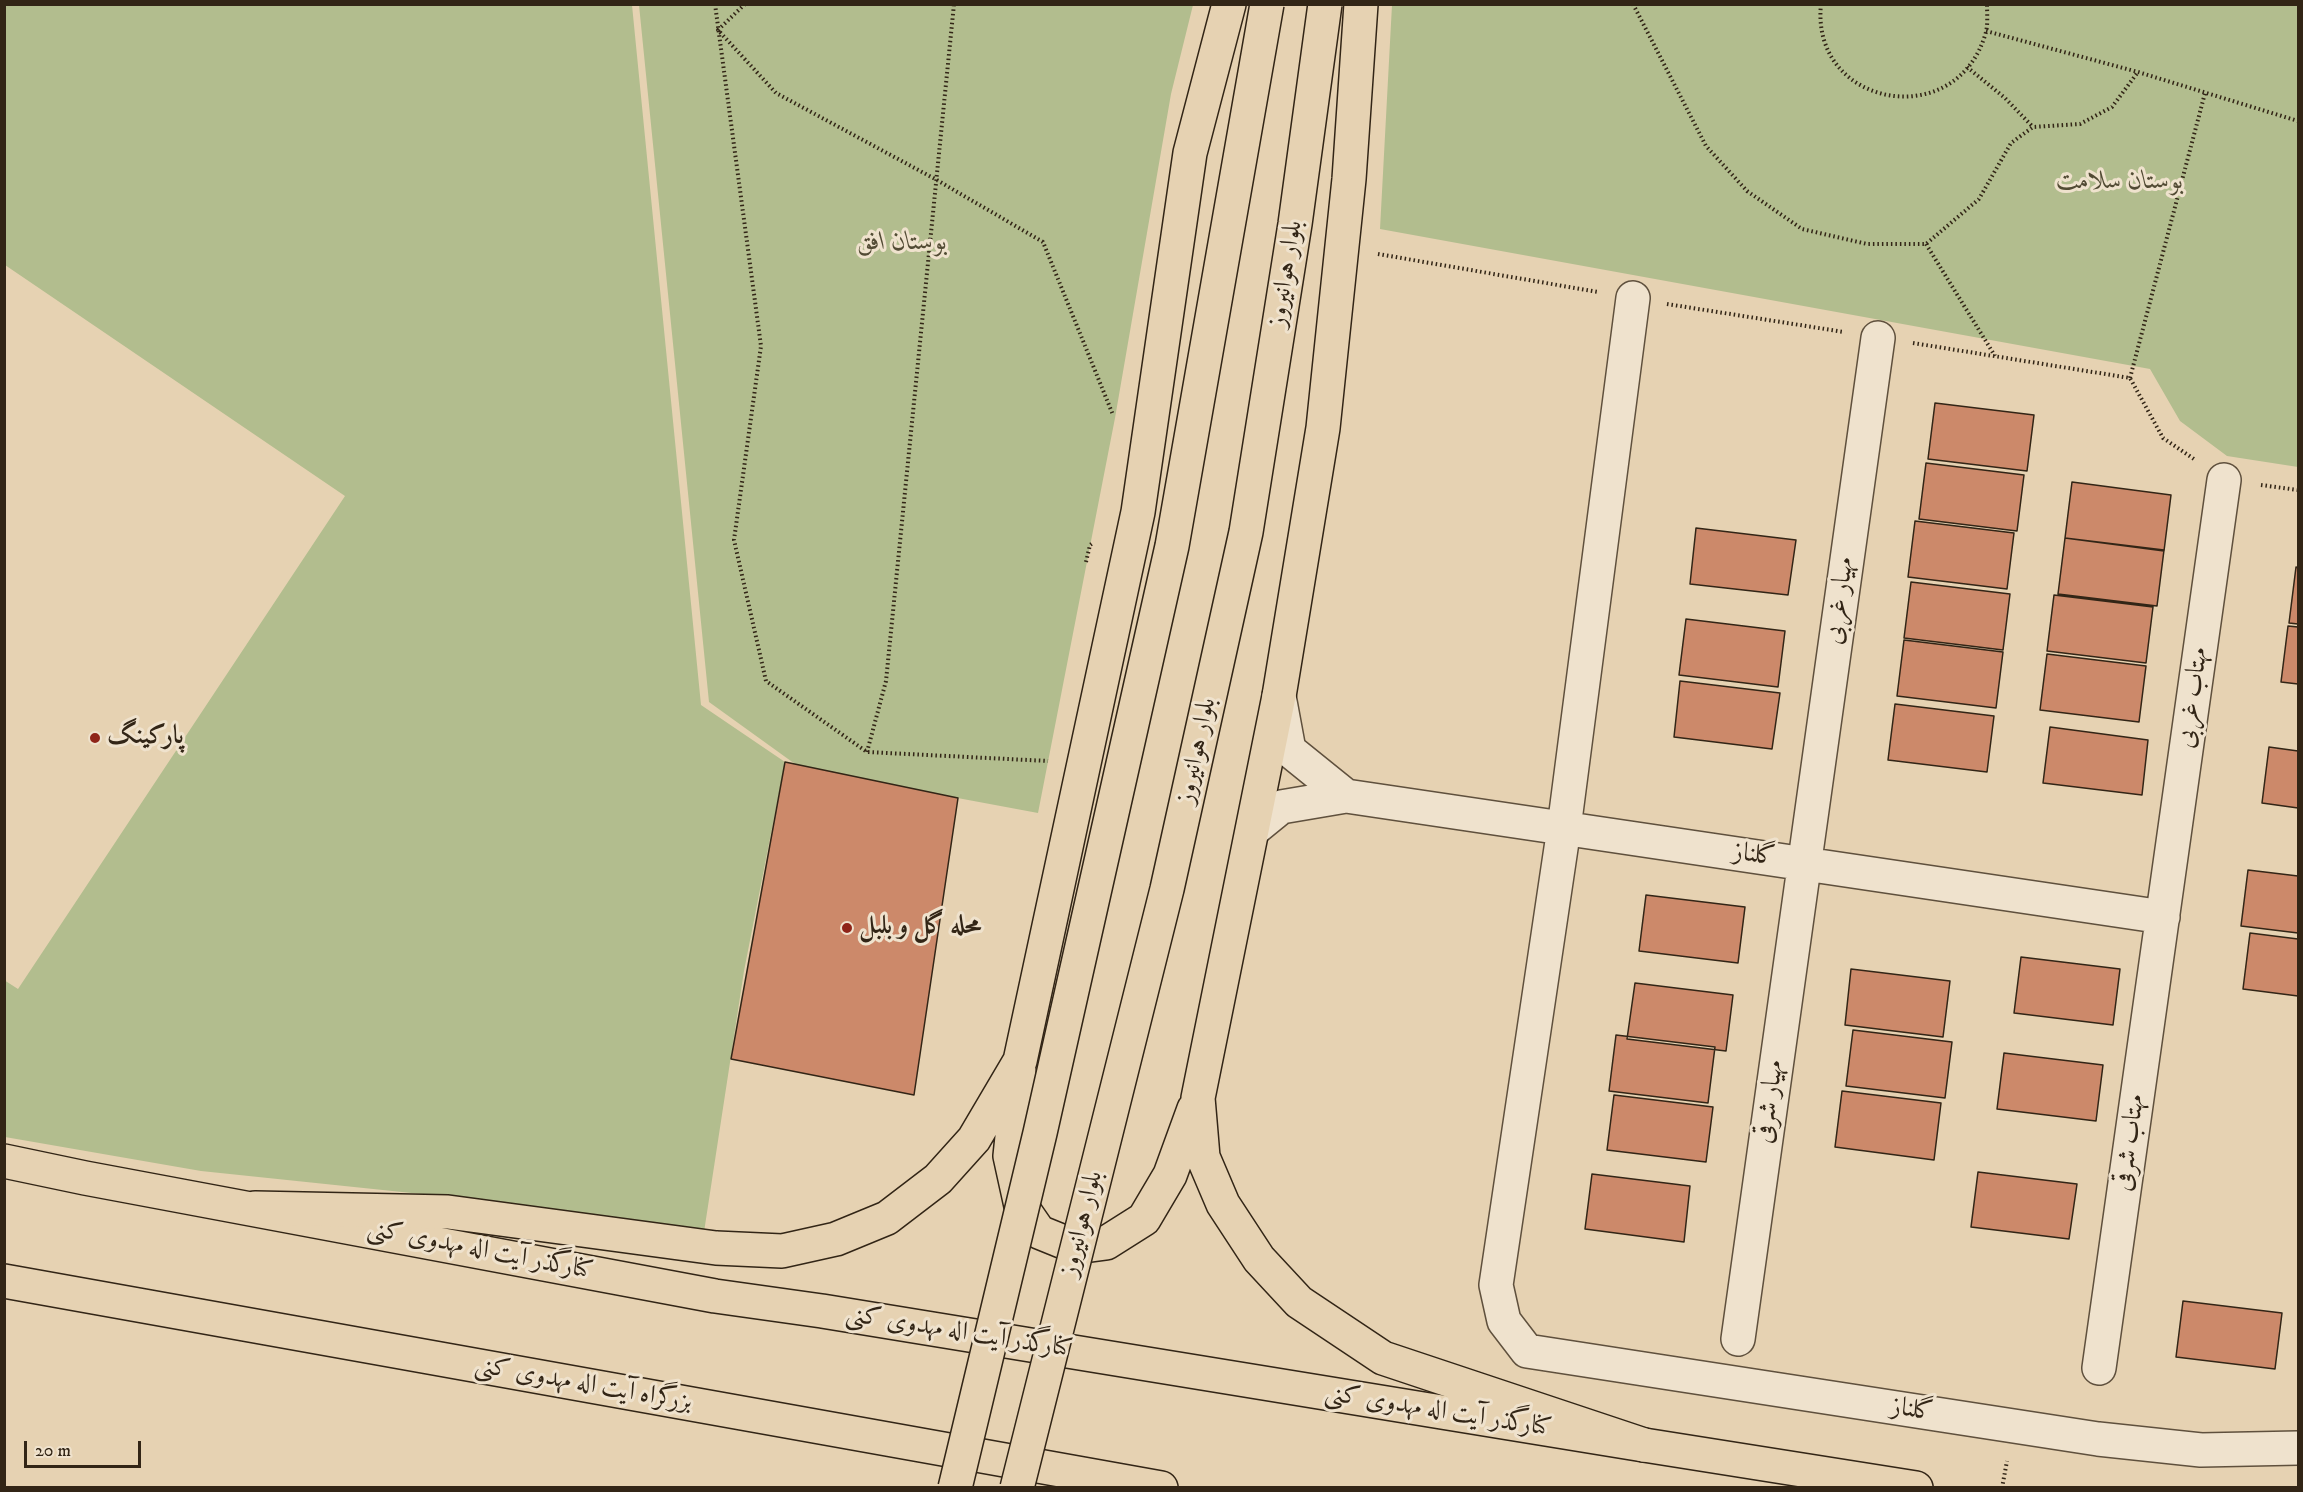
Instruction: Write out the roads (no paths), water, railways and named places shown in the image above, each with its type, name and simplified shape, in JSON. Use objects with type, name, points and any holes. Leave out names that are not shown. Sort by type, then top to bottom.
[{"type":"main road","points":[[1229,4],[1190,153],[1138,512],[1020,1060],[1010,1156],[1021,1206],[1040,1232],[1076,1247],[1106,1243],[1144,1219],[1170,1175],[1198,1098],[1280,696],[1323,429],[1349,179],[1361,4]]},
{"type":"main road","points":[[955,1488],[1040,1133],[1172,546],[1267,4]]},
{"type":"main road","name":"بلوار هوانیروز","points":[[1017,1488],[1167,889],[1246,532],[1295,224],[1325,4]]},
{"type":"main road","points":[[255,1208],[448,1212],[716,1248],[782,1251],[836,1239],[887,1218],[938,1179],[975,1139],[1020,1060]]},
{"type":"main road","points":[[1198,1098],[1203,1157],[1223,1204],[1259,1259],[1299,1302],[1383,1358],[1644,1446]]},
{"type":"main road","name":"کنارگذر آیت اله مهدوی کنی","points":[[4,1161],[715,1296],[846,1315],[1644,1446],[1916,1488]]},
{"type":"main road","name":"بزرگراه آیت اله مهدوی کنی","points":[[4,1281],[1161,1488]]},
{"type":"street","points":[[1564,828],[1633,298]]},
{"type":"street","name":"مهیار غربی","points":[[1804,864],[1878,338]]},
{"type":"street","name":"مهتاب غربی","points":[[2163,917],[2224,480]]},
{"type":"street","points":[[1280,696],[1289,750],[1346,796]]},
{"type":"street","points":[[1254,829],[1281,807],[1346,796]]},
{"type":"street","name":"گلناز","points":[[1346,796],[2163,917]]},
{"type":"street","name":"گلناز","points":[[1564,828],[1496,1285],[1504,1321],[1527,1351],[2098,1439],[2201,1450],[2298,1448]]},
{"type":"street","name":"مهیار شرقی","points":[[1738,1339],[1804,864]]},
{"type":"street","name":"مهتاب شرقی","points":[[2099,1368],[2163,917]]},
{"type":"place","name":"پارکینگ","points":[[95,738]]},
{"type":"place","name":"محله گل و بلبل","points":[[847,928]]},
{"type":"park label","name":"بوستان سلامت","points":[[2120,183]]},
{"type":"park label","name":"بوستان افق","points":[[902,244]]}]
